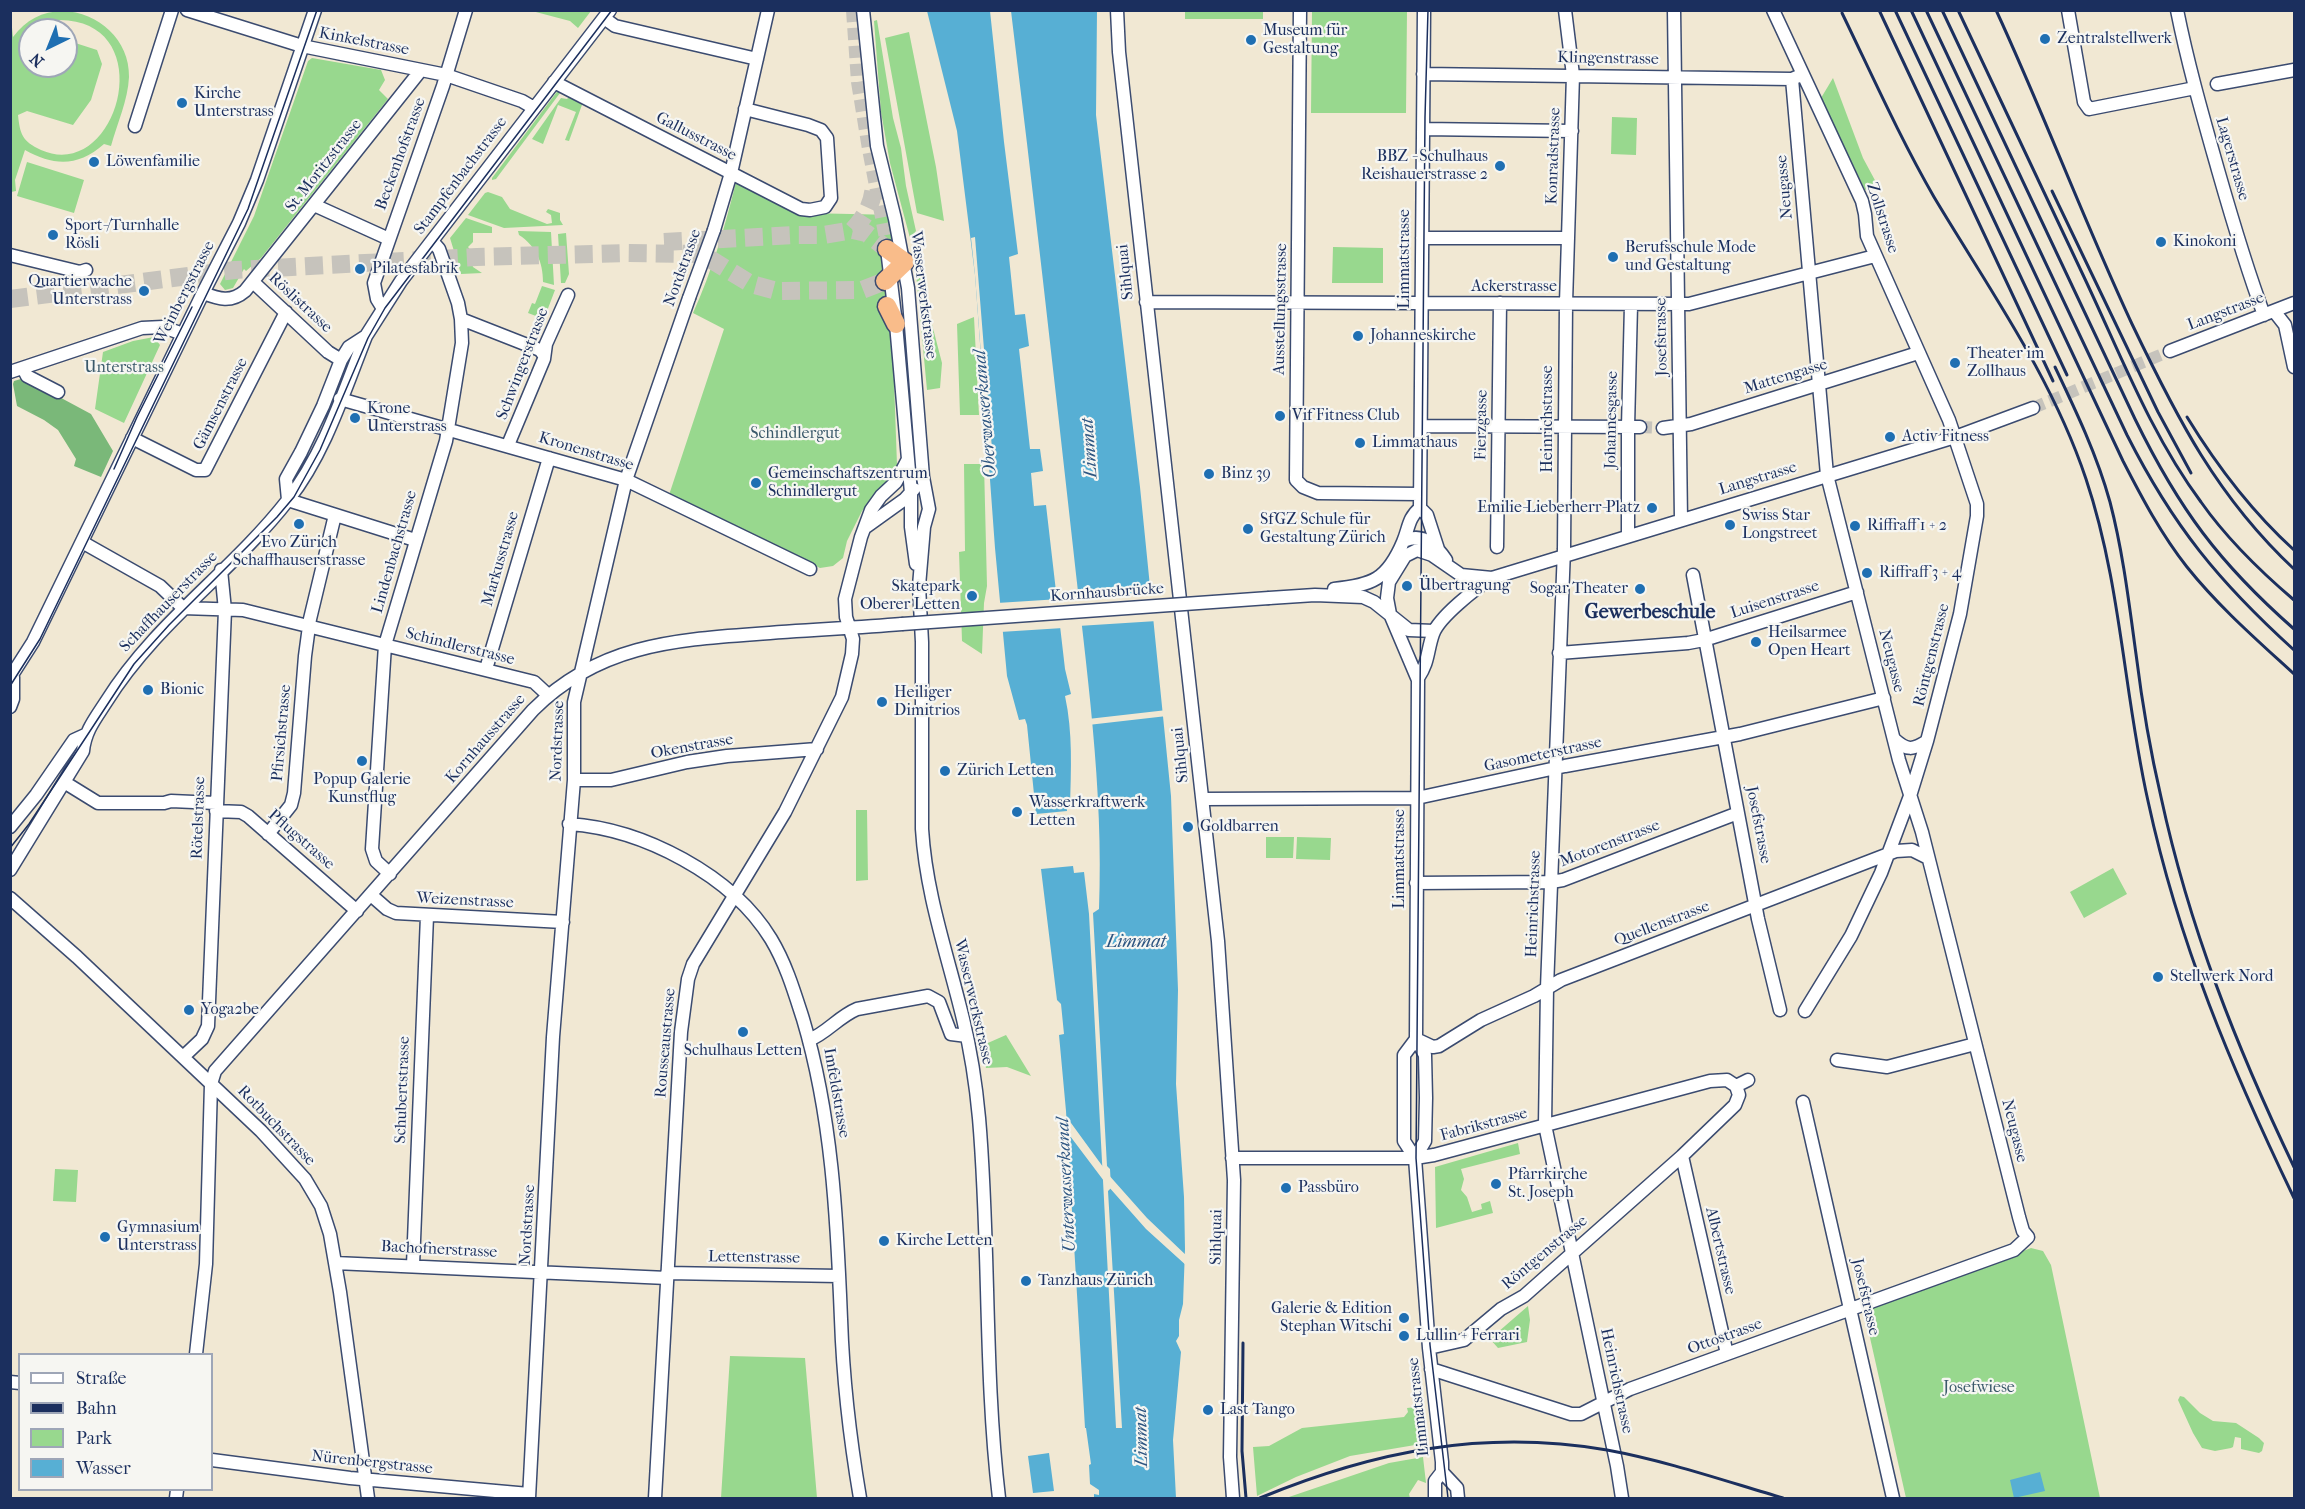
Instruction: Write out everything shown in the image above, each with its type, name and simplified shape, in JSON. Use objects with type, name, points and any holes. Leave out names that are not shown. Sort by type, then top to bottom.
[{"type":"highway","points":[[887,249],[904,262],[888,280]]},
{"type":"highway","points":[[887,306],[896,324]]},
{"type":"street","points":[[135,126],[172,10]]},
{"type":"street","name":"Kinkelstrasse","points":[[188,10],[302,46],[446,75],[522,101],[534,108]]},
{"type":"street","name":"Weinbergstrasse","points":[[10,707],[13,699],[12,677],[33,642],[239,223],[315,10]]},
{"type":"street","name":"Beckenhofstrasse","points":[[382,307],[377,299],[374,283],[446,75],[466,10]]},
{"type":"street","name":"Nordstrasse","points":[[529,1496],[553,1037],[574,780],[574,702],[626,480],[714,230],[731,173],[768,10]]},
{"type":"street","name":"Wasserwerkstrasse","points":[[863,10],[877,146],[904,262],[917,381],[923,477],[929,509],[917,527]]},
{"type":"street","name":"Sihlquai","points":[[1117,10],[1119,52],[1146,302],[1218,941],[1234,1187],[1230,1457],[1233,1498]]},
{"type":"street","name":"Ausstellungsstrasse","points":[[1300,10],[1296,480],[1303,487],[1318,493],[1420,494]]},
{"type":"street","name":"Limmatstrasse","points":[[1420,508],[1424,10]]},
{"type":"street","name":"Konradstrasse","points":[[1565,10],[1573,75],[1566,303]]},
{"type":"street","name":"Josefstrasse","points":[[1674,10],[1681,519]]},
{"type":"street","name":"Zollstrasse","points":[[1773,10],[1797,76],[1862,201],[1866,235],[1955,437]]},
{"type":"street","points":[[2068,10],[2084,102],[2089,109],[2195,88]]},
{"type":"street","name":"Lagerstrasse","points":[[2177,10],[2195,88],[2242,254],[2269,313],[2285,325],[2295,367]]},
{"type":"street","points":[[607,14],[615,26],[758,59]]},
{"type":"street","name":"Stampfenbachstrasse","points":[[341,360],[349,347],[366,336],[382,307],[607,14]]},
{"type":"street","name":"St. Moritzstrasse","points":[[253,282],[421,70]]},
{"type":"street","points":[[2217,84],[2295,70]]},
{"type":"street","name":"Klingenstrasse","points":[[1423,74],[1797,76]]},
{"type":"street","name":"Neugasse","points":[[1797,76],[1809,274],[1827,475],[1894,739],[1928,858],[2019,1217],[2023,1231],[2028,1237]]},
{"type":"street","name":"Gallusstrasse","points":[[554,82],[801,209],[825,207],[831,198],[827,138],[821,130],[745,109]]},
{"type":"street","points":[[1423,129],[1572,131]]},
{"type":"street","points":[[314,205],[389,239]]},
{"type":"street","points":[[1422,238],[1568,238]]},
{"type":"street","name":"Lindenbachstrasse","points":[[390,874],[376,861],[372,849],[385,645],[446,441],[462,343],[458,303],[439,249],[432,242]]},
{"type":"street","name":"Wasserwerkstrasse","points":[[887,249],[888,280],[896,324],[907,461],[917,527],[922,642],[924,856],[931,900],[967,1035],[979,1118],[993,1429],[999,1498]]},
{"type":"street","points":[[10,255],[80,272],[86,270]]},
{"type":"street","name":"Ackerstrasse","points":[[1146,302],[1678,304],[1712,299],[1875,256]]},
{"type":"street","name":"Röslistrasse","points":[[203,293],[230,300],[238,297],[253,282],[328,352],[341,360]]},
{"type":"street","name":"Schwingerstrasse","points":[[508,445],[568,295]]},
{"type":"street","name":"Fierzgasse","points":[[1497,547],[1500,303]]},
{"type":"street","name":"Heinrichstrasse","points":[[1566,303],[1564,556],[1547,988],[1545,1125],[1622,1498]]},
{"type":"street","name":"Langstrasse","points":[[2170,351],[2295,303]]},
{"type":"street","name":"Johannesgasse","points":[[1629,536],[1634,427],[1629,367],[1632,305]]},
{"type":"street","name":"Gämsenstrasse","points":[[132,438],[196,470],[205,470],[286,312]]},
{"type":"street","points":[[461,319],[540,350],[543,354]]},
{"type":"street","points":[[17,370],[142,328],[163,327],[183,334]]},
{"type":"street","name":"Schaffhauserstrasse","points":[[10,870],[83,751],[85,735],[122,676],[147,645],[288,500],[308,468],[366,336]]},
{"type":"street","name":"Mattengasse","points":[[1663,428],[1680,427],[1918,354]]},
{"type":"street","points":[[341,360],[319,415],[286,479],[288,500],[415,540]]},
{"type":"street","points":[[17,370],[35,381],[58,387]]},
{"type":"street","name":"Kronenstrasse","points":[[340,399],[626,480],[810,569]]},
{"type":"street","name":"Langstrasse","points":[[1492,578],[1955,437],[2033,408]]},
{"type":"street","points":[[1421,426],[1634,427]]},
{"type":"street","name":"Röntgenstrasse","points":[[1804,1011],[1851,936],[1889,854],[1927,741],[1960,614],[1977,516],[1977,504],[1955,437]]},
{"type":"street","name":"Markusstrasse","points":[[486,669],[549,458]]},
{"type":"street","name":"Rousseaustrasse","points":[[655,1498],[683,1008],[688,979],[701,950],[791,802],[830,718],[836,712],[845,688],[852,654],[853,639],[846,616],[846,599],[861,537],[871,510],[881,496],[890,489],[907,461]]},
{"type":"street","points":[[866,527],[911,493],[923,477]]},
{"type":"street","points":[[890,489],[901,488],[911,493]]},
{"type":"street","points":[[1315,595],[1326,590],[1365,586],[1374,581],[1387,569],[1404,542],[1412,515],[1420,508],[1427,515],[1438,549],[1449,566]]},
{"type":"street","name":"Pfirsichstrasse","points":[[268,834],[291,805],[294,793],[304,656],[335,515]]},
{"type":"street","points":[[880,517],[898,515],[917,527]]},
{"type":"street","points":[[1404,542],[1411,538],[1425,540],[1438,549]]},
{"type":"street","points":[[82,542],[160,586],[183,608]]},
{"type":"street","points":[[1418,678],[1389,614],[1386,598],[1389,582],[1408,554],[1421,550],[1461,575],[1492,578]]},
{"type":"street","name":"Rötelstrasse","points":[[183,1057],[202,1039],[208,1026],[225,610],[221,570]]},
{"type":"street","name":"Josefstrasse","points":[[1693,575],[1756,906],[1780,1010]]},
{"type":"street","points":[[1418,678],[1426,666],[1434,631],[1465,597],[1492,578]]},
{"type":"street","name":"Luisenstrasse","points":[[1560,653],[1704,640],[1857,592]]},
{"type":"street","points":[[1315,595],[1363,597],[1374,602],[1409,630],[1434,631]]},
{"type":"street","name":"Kornhausbrücke","points":[[902,624],[1315,595]]},
{"type":"street","name":"Schindlerstrasse","points":[[183,608],[243,610],[534,682],[548,695]]},
{"type":"street","name":"Kornhausstrasse","points":[[211,1084],[215,1071],[223,1060],[390,874],[526,717],[548,695],[582,672],[607,660],[665,642],[902,624]]},
{"type":"street","name":"Limmatstrasse","points":[[1415,1158],[1425,1141],[1426,1098],[1425,1055],[1416,1039],[1418,678]]},
{"type":"street","name":"Gasometerstrasse","points":[[1203,799],[1417,798],[1555,768],[1724,736],[1884,698]]},
{"type":"street","name":"Schaffhauserstrasse","points":[[10,827],[36,795],[74,740],[85,735]]},
{"type":"street","points":[[1894,739],[1907,749],[1913,749],[1927,741]]},
{"type":"street","name":"Okenstrasse","points":[[574,780],[611,780],[693,761],[817,749]]},
{"type":"street","name":"Pflugstrasse","points":[[64,782],[98,803],[164,803],[171,801],[242,812],[357,911]]},
{"type":"street","name":"Motorenstrasse","points":[[1416,883],[1551,882],[1568,879],[1738,813]]},
{"type":"street","name":"Imfeldstrasse","points":[[569,824],[600,827],[638,838],[678,857],[716,880],[754,916],[770,938],[783,963],[809,1040],[821,1092],[828,1140],[851,1447],[860,1498]]},
{"type":"street","name":"Quellenstrasse","points":[[1416,1039],[1433,1047],[1439,1046],[1481,1020],[1547,988],[1889,854],[1904,849],[1912,850],[1928,858]]},
{"type":"street","name":"Weizenstrasse","points":[[371,895],[387,909],[396,913],[562,922]]},
{"type":"street","name":"Rotbuchstrasse","points":[[10,898],[78,957],[183,1057],[277,1147],[305,1179],[321,1206],[330,1234],[368,1498]]},
{"type":"street","name":"Schubertstrasse","points":[[413,1265],[427,916]]},
{"type":"street","points":[[809,1040],[824,1033],[846,1013],[856,1009],[931,997],[939,1002],[951,1034],[967,1035]]},
{"type":"street","name":"Limmatstrasse","points":[[1416,1039],[1404,1055],[1404,1141],[1415,1158],[1429,1348],[1442,1473],[1457,1488],[1458,1498]]},
{"type":"street","points":[[1837,1060],[1887,1067],[1975,1044]]},
{"type":"street","name":"Fabrikstrasse","points":[[1232,1158],[1415,1158],[1434,1155],[1710,1081],[1727,1080],[1742,1083]]},
{"type":"street","name":"Röntgenstrasse","points":[[1429,1348],[1464,1340],[1501,1309],[1524,1296],[1736,1105],[1742,1083]]},
{"type":"street","points":[[196,1353],[206,1264],[211,1084]]},
{"type":"street","name":"Josefstrasse","points":[[1803,1102],[1893,1498]]},
{"type":"street","name":"Albertstrasse","points":[[1682,1156],[1727,1353]]},
{"type":"street","name":"Ottostrasse","points":[[1431,1369],[1451,1374],[1465,1382],[1570,1414],[1581,1414],[1630,1389],[2014,1250],[2028,1237]]},
{"type":"street","name":"Bachofnerstrasse","points":[[335,1263],[542,1272]]},
{"type":"street","name":"Lettenstrasse","points":[[542,1272],[839,1276]]},
{"type":"street","name":"Nürenbergstrasse","points":[[213,1460],[529,1496]]},
{"type":"street","name":"Limmatstrasse","points":[[1435,1498],[1435,1481],[1442,1473]]},
{"type":"green space","points":[[1263,10],[1263,19],[1185,19],[1185,11]]},
{"type":"green space","points":[[63,11],[76,13],[110,30],[124,51],[128,64],[127,94],[111,146],[104,144],[85,157],[66,162],[46,159],[25,150],[15,180],[16,191],[11,192],[11,18],[13,37],[18,32],[18,78],[78,78],[78,44],[97,50],[102,64],[91,100],[73,125],[27,111],[18,115],[23,136],[30,143],[41,150],[68,154],[91,144],[108,124],[118,98],[119,71],[111,46],[92,27],[78,24],[78,18],[35,18]]},
{"type":"green space","points":[[532,11],[591,11],[578,28],[570,21]]},
{"type":"green space","points":[[1312,11],[1407,11],[1406,113],[1311,113]]},
{"type":"green space","points":[[877,20],[893,118],[901,148],[906,186],[916,231],[910,238],[890,163],[881,112],[874,21]]},
{"type":"green space","points":[[909,32],[936,167],[944,221],[917,213],[885,38]]},
{"type":"green space","points":[[312,58],[381,70],[385,80],[379,90],[388,99],[261,258],[246,271],[244,269],[233,288],[225,290],[220,284],[254,216],[308,61]]},
{"type":"green space","points":[[1833,78],[1863,158],[1877,184],[1865,190],[1821,98]]},
{"type":"green space","points":[[559,89],[560,93],[496,179],[492,180],[492,178]]},
{"type":"green space","points":[[571,95],[583,102],[569,141],[565,140],[576,112],[558,105],[543,144],[532,139],[561,98],[567,99]]},
{"type":"green space","points":[[1612,117],[1637,118],[1636,155],[1611,154]]},
{"type":"green space","points":[[27,162],[84,180],[74,213],[17,196]]},
{"type":"green space","name":"Schindlergut","points":[[736,182],[806,213],[895,215],[899,236],[882,256],[893,353],[897,465],[891,477],[862,511],[847,541],[843,558],[833,566],[820,568],[669,495],[724,329],[693,313],[718,249]]},
{"type":"green space","points":[[488,192],[502,197],[510,209],[547,224],[552,223],[551,215],[546,212],[548,209],[560,213],[563,225],[504,228],[468,215]]},
{"type":"green space","points":[[466,218],[492,227],[492,233],[473,233],[473,242],[468,247],[473,253],[471,260],[473,267],[482,273],[461,274],[450,238]]},
{"type":"green space","points":[[518,231],[551,232],[554,285],[543,282],[542,268],[537,255]]},
{"type":"green space","points":[[566,233],[569,274],[565,283],[561,283],[558,234]]},
{"type":"green space","points":[[1333,247],[1383,248],[1383,283],[1332,283]]},
{"type":"green space","points":[[916,273],[922,273],[928,309],[942,363],[940,388],[927,390]]},
{"type":"green space","points":[[542,286],[555,290],[544,319],[528,313],[532,303],[535,304]]},
{"type":"green space","points":[[974,317],[979,415],[960,415],[957,324]]},
{"type":"green space","name":"Unterstrass","points":[[154,337],[160,345],[124,423],[95,409],[103,352],[133,341]]},
{"type":"green space","points":[[24,378],[91,414],[113,451],[101,477],[74,466],[76,459],[58,430],[17,406],[13,384],[14,381]]},
{"type":"green space","points":[[964,464],[984,464],[987,586],[982,654],[962,641],[959,552],[965,551]]},
{"type":"green space","points":[[856,810],[867,810],[868,880],[856,881]]},
{"type":"green space","points":[[1266,837],[1294,837],[1293,858],[1266,858]]},
{"type":"green space","points":[[1297,837],[1331,838],[1330,860],[1296,859]]},
{"type":"green space","points":[[2113,868],[2127,894],[2084,918],[2070,892]]},
{"type":"green space","points":[[1006,1035],[1031,1076],[1007,1067],[986,1068],[981,1046]]},
{"type":"green space","points":[[1518,1143],[1520,1154],[1461,1169],[1464,1179],[1461,1190],[1467,1197],[1472,1212],[1482,1209],[1481,1204],[1490,1201],[1493,1213],[1436,1228],[1435,1167]]},
{"type":"green space","points":[[55,1169],[78,1170],[76,1202],[53,1201]]},
{"type":"green space","name":"Josefwiese","points":[[2031,1248],[2043,1251],[2051,1265],[2100,1498],[1906,1498],[1864,1311]]},
{"type":"green space","points":[[1528,1306],[1530,1320],[1527,1342],[1498,1348],[1490,1339]]},
{"type":"green space","points":[[730,1356],[805,1358],[817,1498],[721,1498]]},
{"type":"green space","points":[[2180,1396],[2213,1421],[2236,1423],[2259,1438],[2264,1443],[2262,1451],[2259,1453],[2241,1449],[2241,1438],[2235,1437],[2231,1448],[2215,1451],[2202,1448],[2178,1400]]},
{"type":"green space","points":[[1416,1407],[1421,1444],[1350,1456],[1296,1477],[1257,1496],[1253,1447],[1269,1446],[1302,1428],[1404,1417],[1408,1412],[1407,1408]]},
{"type":"green space","points":[[1423,1457],[1426,1483],[1418,1480],[1409,1494],[1410,1498],[1286,1498],[1389,1463]]},
{"type":"water","name":"Limmat","points":[[927,11],[990,11],[1018,254],[1009,257],[1015,315],[1025,314],[1029,346],[1019,349],[1030,449],[1040,449],[1043,471],[1031,473],[1034,506],[1046,505],[1065,669],[1071,694],[1065,696],[1071,751],[1070,808],[1067,808],[1067,811],[1036,814],[1027,725],[1025,719],[1019,720],[1007,676],[975,275],[957,131]]},
{"type":"water","name":"Limmat","points":[[1011,11],[1097,11],[1096,115],[1140,487],[1171,796],[1178,990],[1176,1084],[1184,1197],[1185,1249],[1183,1304],[1179,1320],[1179,1336],[1176,1341],[1181,1352],[1173,1440],[1176,1498],[1094,1498],[1094,1494],[1099,1495],[1099,1490],[1090,1484],[1089,1465],[1091,1464],[1085,1428],[1066,1111],[1059,1035],[1064,1034],[1061,1004],[1057,1000],[1041,869],[1073,866],[1074,873],[1084,872],[1089,914],[1116,1428],[1122,1428],[1108,1191],[1111,1188],[1110,1169],[1107,1166],[1093,913],[1099,909],[1099,819],[1088,683]]},
{"type":"water","points":[[1049,1453],[1054,1491],[1033,1493],[1028,1456]]},
{"type":"water","points":[[2040,1472],[2045,1491],[2014,1498],[2010,1480]]},
{"type":"pier","points":[[975,237],[992,449],[988,449],[971,238]]},
{"type":"pier","points":[[1154,592],[1157,621],[1078,626],[1075,597]]},
{"type":"pier","points":[[1060,599],[1063,628],[1000,632],[997,603]]},
{"type":"pier","points":[[1167,710],[1167,716],[1088,725],[1088,719]]},
{"type":"pier","points":[[1063,1112],[1106,1171],[1107,1185],[1064,1128]]},
{"type":"pier","points":[[1107,1173],[1147,1218],[1188,1257],[1188,1267],[1146,1229],[1108,1186]]},
{"type":"tunnel","points":[[852,10],[857,82],[887,249]]},
{"type":"tunnel","points":[[853,230],[868,209],[874,184]]},
{"type":"tunnel","points":[[664,242],[823,235],[853,230],[866,233],[887,249]]},
{"type":"tunnel","points":[[10,299],[235,270],[477,257],[627,253],[694,254],[710,259],[751,284],[777,291],[862,290],[885,281]]},
{"type":"tunnel","points":[[2033,408],[2170,351]]},
{"type":"tunnel","points":[[1640,427],[1663,428]]},
{"type":"tram line","points":[[10,686],[40,639],[248,209],[317,10]]},
{"type":"tram line","points":[[10,848],[29,824],[134,664],[294,497],[320,450],[368,338],[385,308],[612,10]]},
{"type":"tram line","points":[[1428,10],[1425,117],[1416,1158],[1430,1345],[1448,1498]]},
{"type":"tram line","points":[[114,469],[137,417],[192,307]]},
{"type":"railway","points":[[1879,10],[2053,381]]},
{"type":"railway","points":[[1895,10],[2067,375]]},
{"type":"railway","points":[[1911,10],[2123,461],[2152,516],[2199,582],[2294,674]]},
{"type":"railway","points":[[1926,10],[2144,468],[2180,525],[2220,576],[2294,650]]},
{"type":"railway","points":[[1942,10],[2151,451],[2185,508],[2222,557],[2267,605],[2294,629]]},
{"type":"railway","points":[[1958,10],[2137,393],[2167,449],[2183,476],[2222,529],[2256,566],[2294,600]]},
{"type":"railway","points":[[1996,10],[2114,285],[2165,392],[2221,485],[2267,542],[2294,569]]},
{"type":"railway","points":[[1842,13],[1922,175],[2018,334],[2056,405],[2072,441],[2098,518],[2107,558],[2140,761],[2175,905],[2228,1053],[2294,1198]]},
{"type":"railway","points":[[2052,191],[2158,412],[2191,473]]},
{"type":"railway","points":[[2055,367],[2092,450],[2110,502],[2119,540],[2141,690],[2157,779],[2172,845],[2200,940],[2234,1032],[2294,1167]]},
{"type":"railway","points":[[2187,417],[2210,453],[2236,487],[2263,520],[2294,550]]},
{"type":"railway","points":[[1243,1343],[1242,1451],[1246,1498]]},
{"type":"railway","points":[[1260,1498],[1345,1468],[1387,1457],[1430,1448],[1517,1442],[1561,1444],[1607,1450],[1652,1460],[1783,1498]]},
{"type":"place","name":"Zentralstellwerk","points":[[2045,39]]},
{"type":"place","name":"Museum für Gestaltung","points":[[1251,40]]},
{"type":"place","name":"Kirche Unterstrass","points":[[182,103]]},
{"type":"place","name":"Löwenfamilie","points":[[94,162]]},
{"type":"place","name":"BBZ - Schulhaus Reishauerstrasse 2","points":[[1500,166]]},
{"type":"place","name":"Sport-/Turnhalle Rösli","points":[[53,235]]},
{"type":"place","name":"Kinokoni","points":[[2161,242]]},
{"type":"place","name":"Berufsschule Mode und Gestaltung","points":[[1613,257]]},
{"type":"place","name":"Pilatesfabrik","points":[[360,269]]},
{"type":"place","name":"Quartierwache Unterstrass","points":[[144,291]]},
{"type":"place","name":"Johanneskirche","points":[[1358,336]]},
{"type":"place","name":"Theater im Zollhaus","points":[[1955,363]]},
{"type":"place","name":"Vif Fitness Club","points":[[1280,416]]},
{"type":"place","name":"Krone Unterstrass","points":[[355,418]]},
{"type":"place","name":"Activ Fitness","points":[[1890,437]]},
{"type":"place","name":"Limmathaus","points":[[1360,443]]},
{"type":"place","name":"Binz 39","points":[[1209,474]]},
{"type":"place","name":"Gemeinschaftszentrum Schindlergut","points":[[756,483]]},
{"type":"place","name":"Emilie-Lieberherr-Platz","points":[[1652,508]]},
{"type":"place","name":"Evo Zürich Schaffhauserstrasse","points":[[299,524]]},
{"type":"place","name":"Swiss Star Longstreet","points":[[1730,525]]},
{"type":"place","name":"Riffraff 1 + 2","points":[[1855,526]]},
{"type":"place","name":"SfGZ Schule für Gestaltung Zürich","points":[[1248,529]]},
{"type":"place","name":"Riffraff 3 + 4","points":[[1867,573]]},
{"type":"place","name":"Übertragung","points":[[1407,586]]},
{"type":"place","name":"Sogar Theater","points":[[1640,589]]},
{"type":"place","name":"Skatepark Oberer Letten","points":[[972,596]]},
{"type":"place","name":"Heilsarmee Open Heart","points":[[1756,642]]},
{"type":"place","name":"Bionic","points":[[148,690]]},
{"type":"place","name":"Heiliger Dimitrios","points":[[882,702]]},
{"type":"place","name":"Popup Galerie Kunstflug","points":[[362,761]]},
{"type":"place","name":"Zürich Letten","points":[[945,771]]},
{"type":"place","name":"Wasserkraftwerk Letten","points":[[1017,812]]},
{"type":"place","name":"Goldbarren","points":[[1188,827]]},
{"type":"place","name":"Stellwerk Nord","points":[[2158,977]]},
{"type":"place","name":"Yoga2be","points":[[189,1010]]},
{"type":"place","name":"Schulhaus Letten","points":[[743,1032]]},
{"type":"place","name":"Pfarrkirche St. Joseph","points":[[1496,1184]]},
{"type":"place","name":"Passbüro","points":[[1286,1188]]},
{"type":"place","name":"Gymnasium Unterstrass","points":[[105,1237]]},
{"type":"place","name":"Kirche Letten","points":[[884,1241]]},
{"type":"place","name":"Tanzhaus Zürich","points":[[1026,1281]]},
{"type":"place","name":"Galerie & Edition Stephan Witschi","points":[[1404,1318]]},
{"type":"place","name":"Lullin + Ferrari","points":[[1404,1336]]},
{"type":"place","name":"Last Tango","points":[[1208,1410]]},
{"type":"district","name":"Gewerbeschule","points":[[1650,613]]},
{"type":"water label","name":"Oberwasserkanal","points":[[986,414]]},
{"type":"water label","name":"Unterwasserkanal","points":[[1067,1185]]}]
